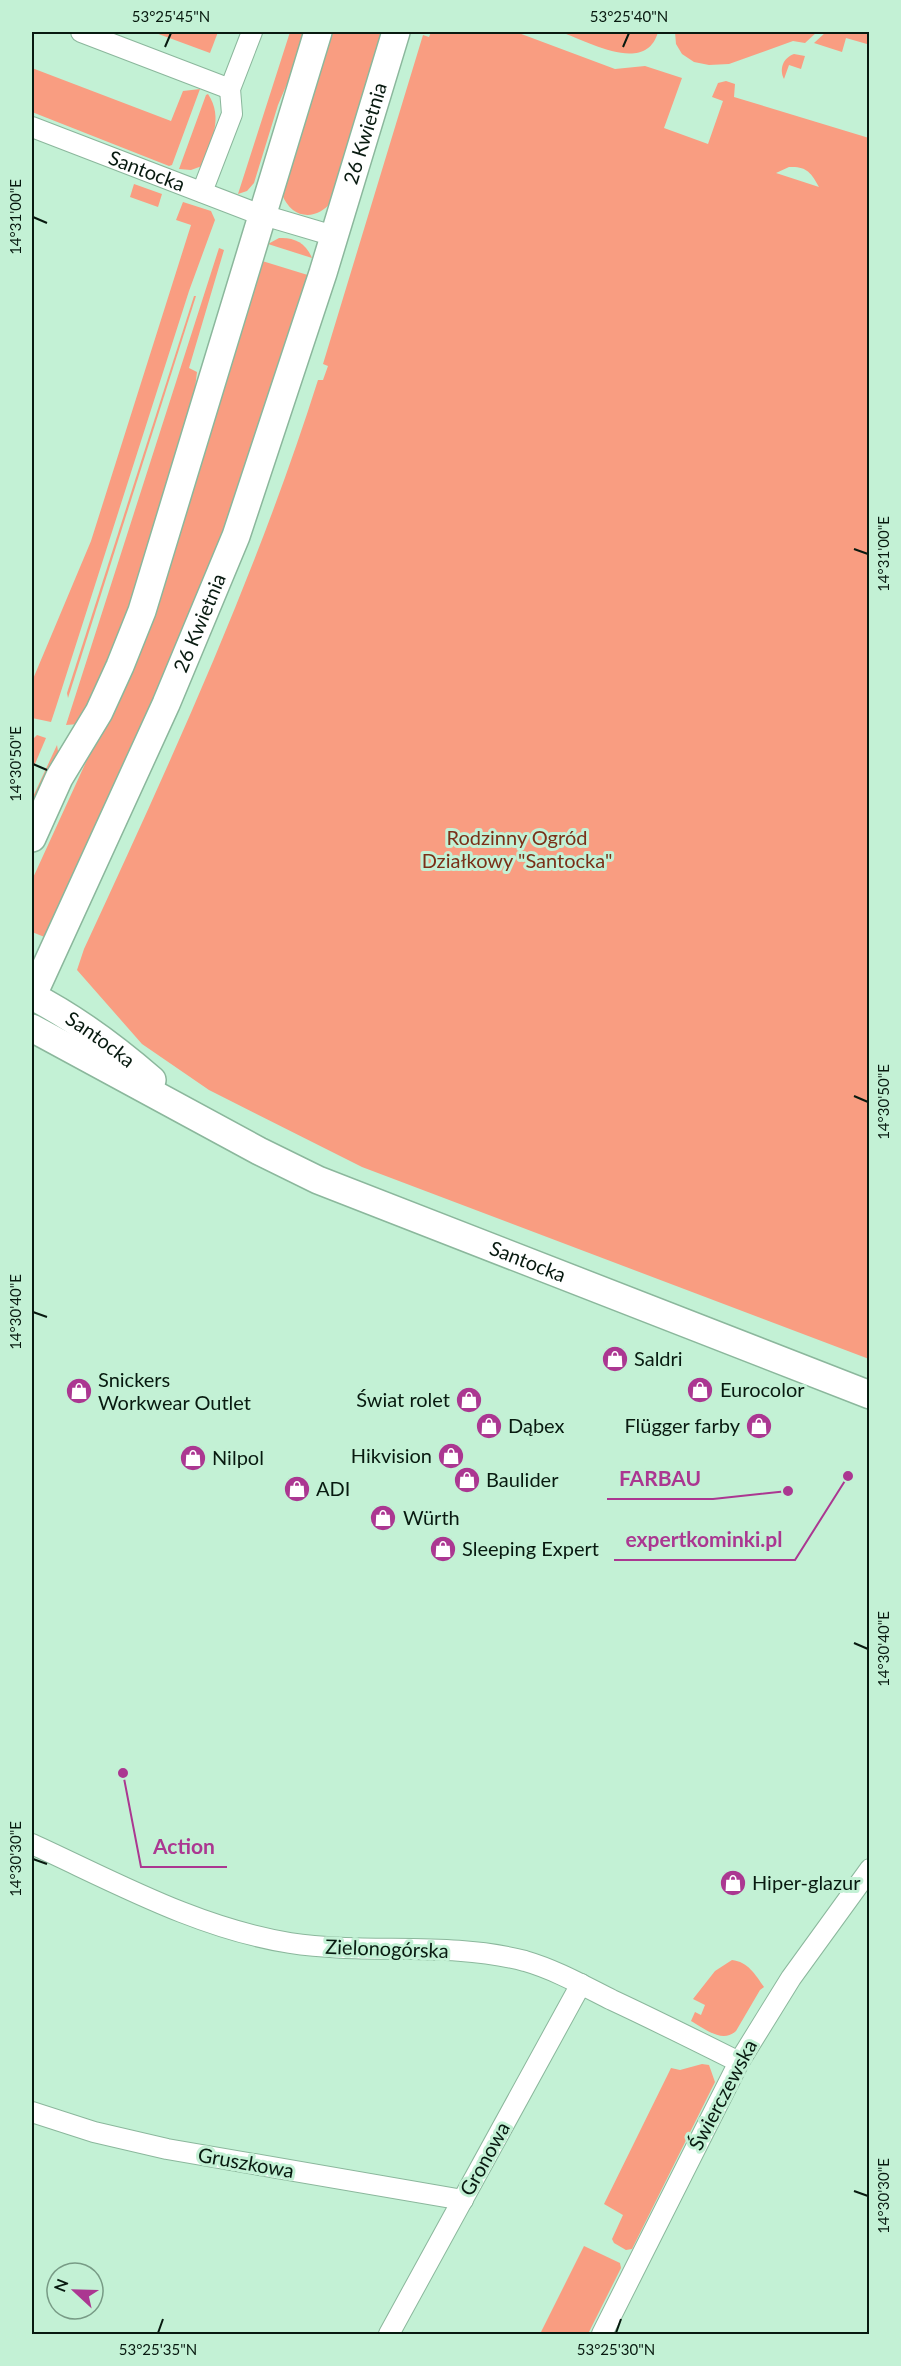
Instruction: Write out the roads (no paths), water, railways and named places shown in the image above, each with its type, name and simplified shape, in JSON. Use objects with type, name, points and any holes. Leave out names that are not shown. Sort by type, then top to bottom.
[{"type":"street","points":[[81,32],[230,89]]},
{"type":"street","points":[[202,192],[232,114],[230,89],[252,32]]},
{"type":"street","points":[[32,838],[59,778],[99,712],[135,631],[160,556],[318,32]]},
{"type":"street","name":"26 Kwietnia","points":[[32,996],[162,713],[224,568],[257,479],[396,32]]},
{"type":"street","name":"Santocka","points":[[32,126],[262,215]]},
{"type":"street","points":[[262,215],[334,236]]},
{"type":"street","name":"Santocka","points":[[32,996],[114,1048],[192,1114]]},
{"type":"street","name":"Santocka","points":[[32,1028],[259,1152],[339,1189],[870,1395]]},
{"type":"street","name":"Zielonogórska","points":[[32,1844],[181,1912],[253,1936],[310,1946],[453,1951],[505,1957],[544,1967],[739,2062]]},
{"type":"street","name":"Świerczewska","points":[[602,2334],[739,2062],[791,1978],[870,1869]]},
{"type":"street","name":"Gronowa","points":[[389,2334],[581,1984]]},
{"type":"street","name":"Gruszkowa","points":[[32,2112],[94,2132],[167,2149],[463,2200]]},
{"type":"place","name":"Saldri","points":[[615,1359]]},
{"type":"place","name":"Eurocolor","points":[[700,1390]]},
{"type":"place","name":"Snickers Workwear Outlet","points":[[79,1391]]},
{"type":"place","name":"Świat rolet","points":[[469,1400]]},
{"type":"place","name":"Dąbex","points":[[489,1426]]},
{"type":"place","name":"Flügger farby","points":[[759,1426]]},
{"type":"place","name":"Hikvision","points":[[451,1456]]},
{"type":"place","name":"Nilpol","points":[[193,1458]]},
{"type":"place","name":"expertkominki.pl","points":[[848,1476]]},
{"type":"place","name":"Baulider","points":[[467,1480]]},
{"type":"place","name":"ADI","points":[[297,1489]]},
{"type":"place","name":"FARBAU","points":[[788,1491]]},
{"type":"place","name":"Würth","points":[[383,1518]]},
{"type":"place","name":"Sleeping Expert","points":[[443,1549]]},
{"type":"place","name":"Action","points":[[123,1773]]},
{"type":"place","name":"Hiper-glazur","points":[[733,1883]]},
{"type":"park label","name":"Rodzinny Ogród Działkowy \"Santocka\"","points":[[517,850]]}]
